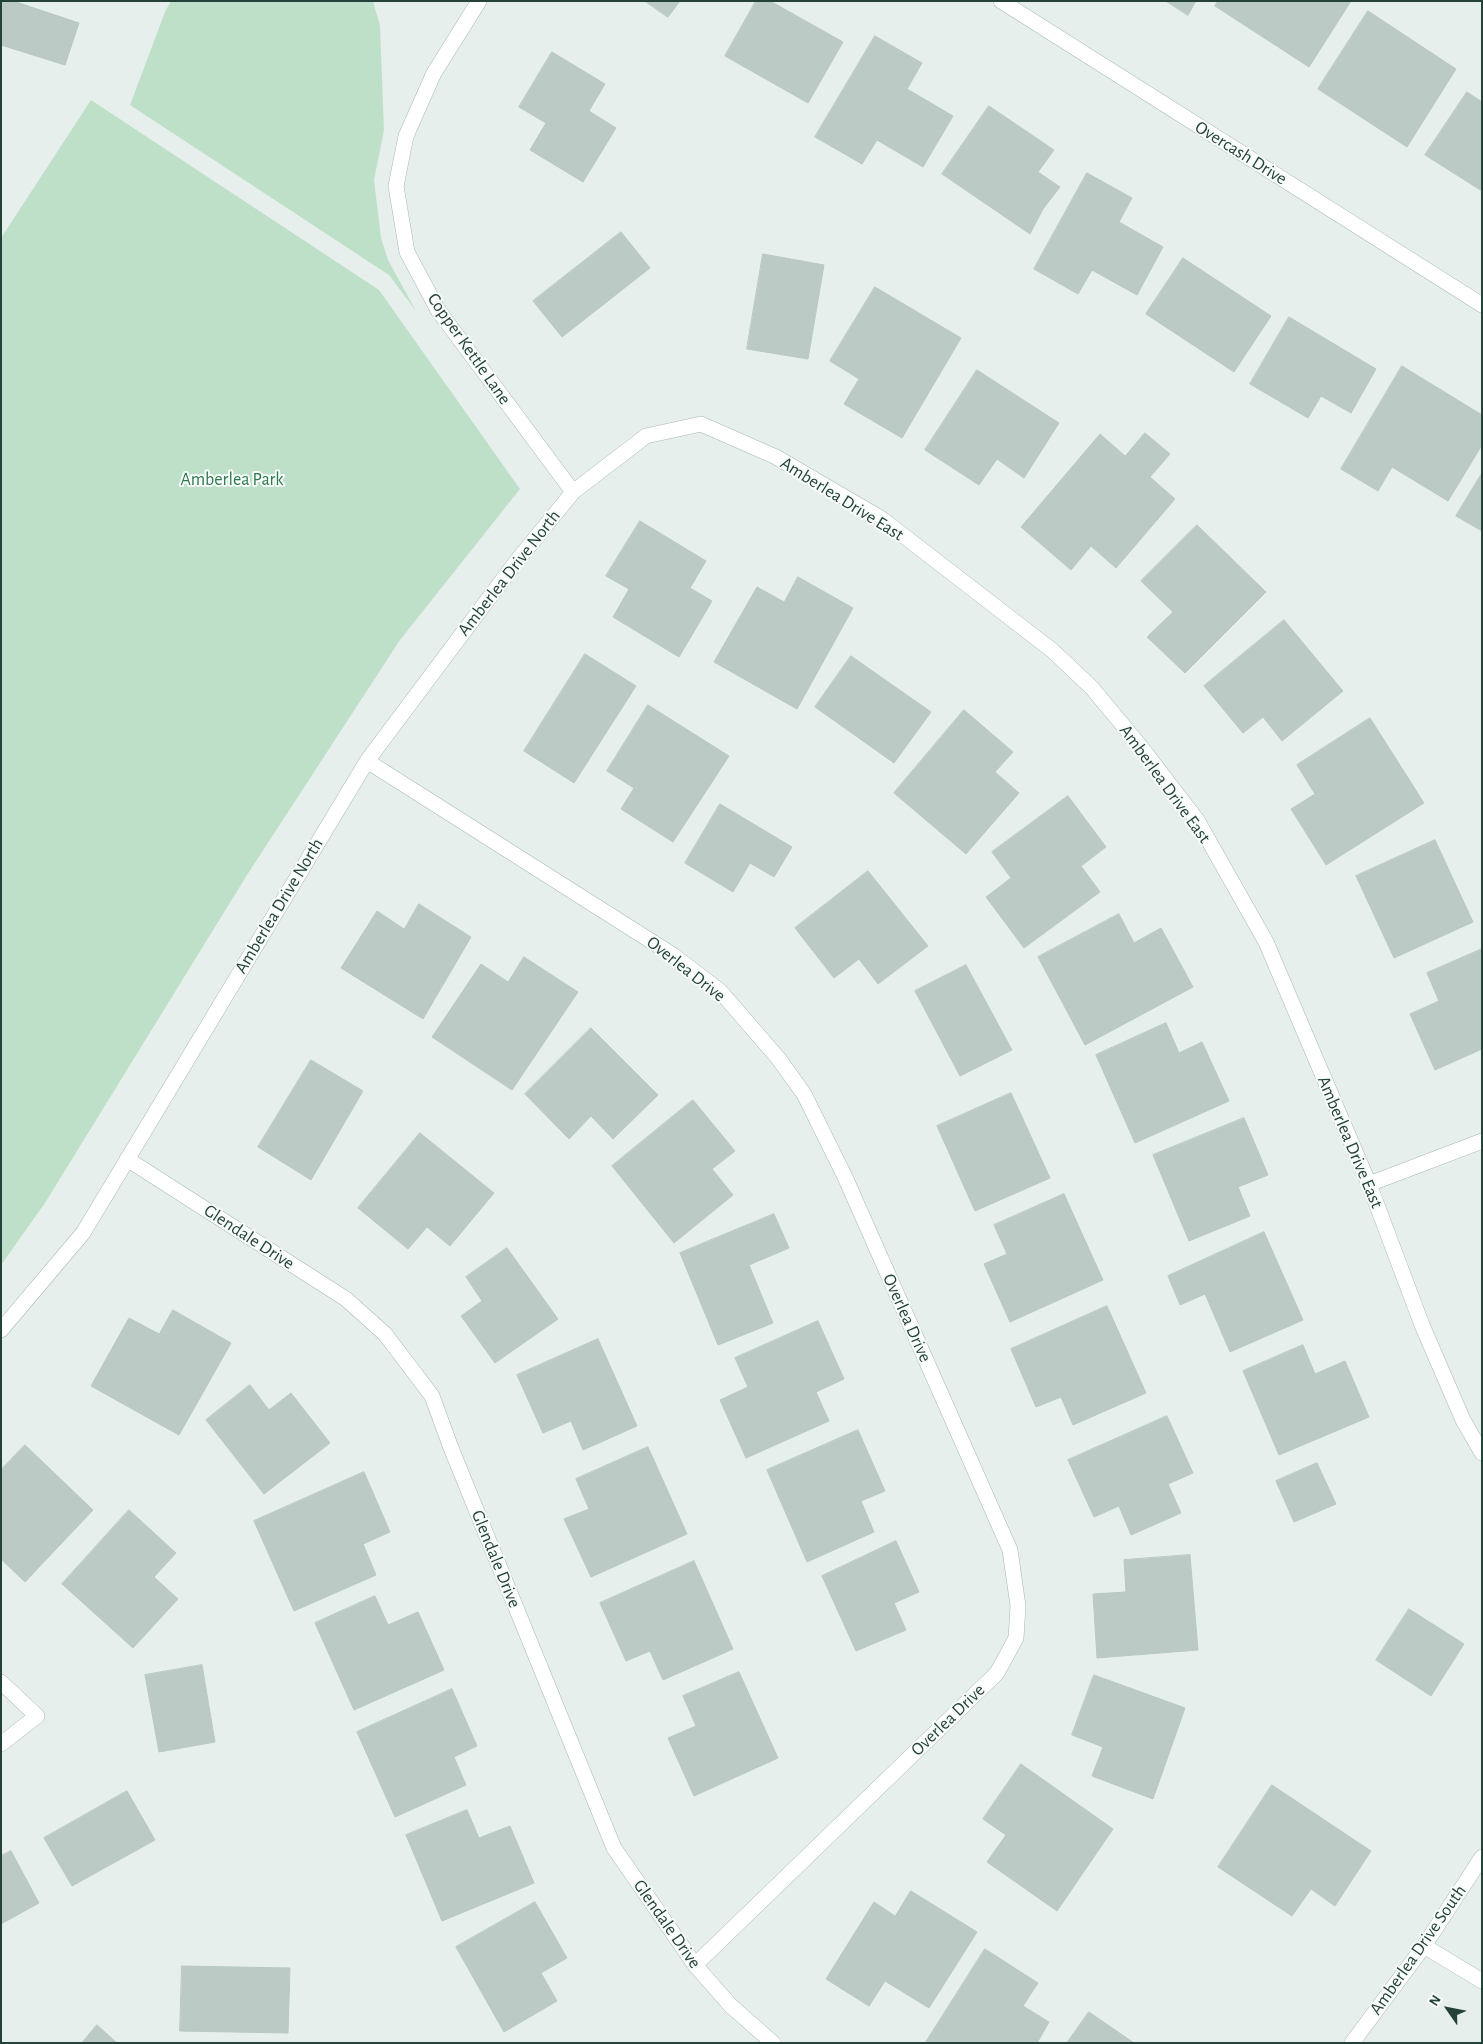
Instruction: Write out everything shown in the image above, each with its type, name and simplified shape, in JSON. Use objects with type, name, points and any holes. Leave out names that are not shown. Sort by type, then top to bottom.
[{"type":"street","name":"Copper Kettle Lane","points":[[480,1],[434,73],[406,136],[396,186],[407,252],[438,310],[573,492]]},
{"type":"street","name":"Overcash Drive","points":[[1001,1],[1482,305]]},
{"type":"street","name":"Amberlea Drive East","points":[[573,492],[646,436],[701,424],[776,457],[882,519],[1052,651],[1092,688],[1141,747],[1197,820],[1266,942],[1369,1184],[1422,1325],[1463,1420],[1482,1453]]},
{"type":"street","name":"Amberlea Drive North","points":[[1,1330],[83,1233],[367,760],[516,562],[573,492]]},
{"type":"street","name":"Overlea Drive","points":[[367,760],[673,955],[720,991],[778,1058],[804,1094],[845,1177],[1010,1550],[1018,1606],[1016,1638],[997,1673],[695,1965]]},
{"type":"street","points":[[1369,1184],[1482,1140]]},
{"type":"street","name":"Glendale Drive","points":[[127,1159],[346,1299],[385,1334],[432,1396],[451,1448],[614,1848],[695,1965],[731,2006],[773,2043]]},
{"type":"street","points":[[1,1682],[38,1716],[1,1744]]},
{"type":"street","name":"Amberlea Drive South","points":[[1352,2043],[1424,1946],[1482,1857]]},
{"type":"street","points":[[1424,1946],[1482,1981]]},
{"type":"green space","points":[[171,1],[373,1],[380,26],[384,130],[374,180],[381,238],[388,260],[416,311],[389,275],[130,105],[165,12]]},
{"type":"green space","name":"Amberlea Park","points":[[91,100],[379,290],[520,489],[400,640],[247,875],[45,1203],[1,1265],[1,238]]},
{"type":"building","points":[[1,1],[13,1],[79,23],[65,65],[1,45]]},
{"type":"building","points":[[645,1],[680,1],[668,17]]},
{"type":"building","points":[[756,1],[770,1],[843,42],[808,103],[725,56]]},
{"type":"building","points":[[1166,1],[1196,1],[1188,15]]},
{"type":"building","points":[[1218,1],[1351,1],[1309,67],[1215,6]]},
{"type":"building","points":[[1368,11],[1456,69],[1407,147],[1318,89]]},
{"type":"building","points":[[875,36],[922,63],[907,89],[953,116],[923,167],[877,140],[862,164],[815,137]]},
{"type":"building","points":[[552,52],[605,84],[589,111],[616,128],[583,182],[530,150],[546,123],[519,107]]},
{"type":"building","points":[[1467,92],[1482,102],[1482,191],[1425,155]]},
{"type":"building","points":[[989,106],[1054,150],[1038,172],[1060,187],[1043,209],[1030,234],[942,174]]},
{"type":"building","points":[[1087,173],[1132,198],[1119,222],[1163,247],[1137,295],[1092,270],[1078,294],[1034,269]]},
{"type":"building","points":[[621,232],[650,268],[562,337],[533,301]]},
{"type":"building","points":[[763,254],[824,265],[808,359],[747,349]]},
{"type":"building","points":[[1183,258],[1271,316],[1234,372],[1146,314]]},
{"type":"building","points":[[875,287],[961,338],[902,438],[844,404],[859,379],[830,361]]},
{"type":"building","points":[[1289,317],[1376,369],[1351,413],[1321,396],[1308,418],[1250,384]]},
{"type":"building","points":[[1402,366],[1482,415],[1482,445],[1448,501],[1392,467],[1378,491],[1341,469]]},
{"type":"building","points":[[977,370],[1059,423],[1024,478],[997,459],[979,485],[925,450]]},
{"type":"building","points":[[1145,433],[1170,454],[1150,477],[1175,499],[1116,568],[1091,546],[1071,570],[1021,527],[1100,434],[1125,456]]},
{"type":"building","points":[[1482,473],[1482,531],[1456,516]]},
{"type":"building","points":[[640,521],[706,561],[690,588],[712,601],[679,657],[613,617],[629,589],[606,576]]},
{"type":"building","points":[[1197,525],[1266,592],[1185,673],[1147,637],[1173,612],[1141,581]]},
{"type":"building","points":[[798,577],[853,608],[797,709],[714,662],[757,587],[784,602]]},
{"type":"building","points":[[1284,620],[1343,691],[1282,741],[1263,717],[1243,733],[1204,686]]},
{"type":"building","points":[[585,654],[636,686],[574,783],[524,751]]},
{"type":"building","points":[[851,656],[931,712],[894,763],[815,707]]},
{"type":"building","points":[[648,705],[729,756],[673,842],[621,809],[634,788],[607,771]]},
{"type":"building","points":[[964,710],[1013,752],[995,772],[1019,793],[966,854],[894,793]]},
{"type":"building","points":[[1370,718],[1424,803],[1326,865],[1291,809],[1315,794],[1297,765]]},
{"type":"building","points":[[1068,796],[1106,847],[1081,866],[1100,892],[1024,948],[986,897],[1011,878],[992,852]]},
{"type":"building","points":[[720,804],[792,847],[774,877],[750,863],[733,892],[685,863]]},
{"type":"building","points":[[1435,840],[1473,922],[1394,958],[1356,876]]},
{"type":"building","points":[[868,871],[928,946],[878,984],[859,959],[834,978],[795,928]]},
{"type":"building","points":[[419,904],[471,937],[423,1019],[341,968],[377,911],[404,929]]},
{"type":"building","points":[[1119,914],[1134,943],[1161,928],[1193,987],[1085,1045],[1038,957]]},
{"type":"building","points":[[1482,949],[1482,1049],[1435,1070],[1410,1014],[1439,1001],[1427,973]]},
{"type":"building","points":[[524,957],[578,992],[512,1090],[432,1037],[481,964],[508,982]]},
{"type":"building","points":[[966,965],[1012,1050],[960,1076],[915,991]]},
{"type":"building","points":[[1166,1023],[1179,1053],[1202,1042],[1229,1101],[1135,1143],[1096,1055]]},
{"type":"building","points":[[591,1028],[658,1095],[613,1139],[591,1116],[569,1139],[525,1094]]},
{"type":"building","points":[[311,1060],[363,1091],[311,1180],[258,1147]]},
{"type":"building","points":[[1011,1093],[1050,1178],[975,1211],[937,1126]]},
{"type":"building","points":[[693,1100],[735,1151],[712,1169],[733,1195],[674,1243],[612,1166]]},
{"type":"building","points":[[1244,1118],[1268,1175],[1238,1187],[1250,1216],[1189,1241],[1153,1155]]},
{"type":"building","points":[[420,1133],[494,1193],[450,1246],[427,1227],[408,1249],[358,1208]]},
{"type":"building","points":[[1064,1194],[1103,1280],[1010,1322],[984,1264],[1007,1254],[994,1225]]},
{"type":"building","points":[[774,1214],[789,1248],[749,1265],[773,1323],[718,1345],[680,1253]]},
{"type":"building","points":[[1264,1232],[1303,1320],[1230,1352],[1205,1294],[1180,1305],[1168,1276]]},
{"type":"building","points":[[507,1248],[558,1319],[495,1363],[461,1316],[482,1301],[466,1277]]},
{"type":"building","points":[[1107,1306],[1146,1393],[1073,1425],[1061,1397],[1036,1407],[1011,1349]]},
{"type":"building","points":[[173,1310],[231,1343],[179,1435],[91,1386],[129,1318],[159,1334]]},
{"type":"building","points":[[818,1321],[844,1379],[816,1392],[829,1421],[746,1458],[720,1400],[748,1387],[735,1358]]},
{"type":"building","points":[[598,1339],[637,1426],[583,1450],[571,1421],[543,1433],[517,1375]]},
{"type":"building","points":[[1303,1345],[1315,1374],[1345,1361],[1369,1417],[1279,1455],[1243,1371]]},
{"type":"building","points":[[250,1385],[269,1410],[291,1393],[330,1443],[264,1494],[206,1420]]},
{"type":"building","points":[[1167,1416],[1193,1473],[1168,1484],[1181,1513],[1131,1535],[1119,1506],[1094,1517],[1068,1460]]},
{"type":"building","points":[[858,1430],[885,1491],[861,1501],[874,1532],[807,1562],[767,1470]]},
{"type":"building","points":[[25,1445],[93,1510],[25,1582],[1,1559],[1,1470]]},
{"type":"building","points":[[648,1447],[687,1534],[591,1577],[564,1519],[589,1509],[576,1479]]},
{"type":"building","points":[[1317,1463],[1336,1504],[1294,1522],[1276,1481]]},
{"type":"building","points":[[364,1472],[390,1532],[363,1544],[376,1575],[294,1611],[254,1521]]},
{"type":"building","points":[[129,1510],[176,1553],[154,1577],[178,1599],[133,1648],[62,1584]]},
{"type":"building","points":[[896,1541],[919,1592],[894,1603],[906,1630],[856,1651],[822,1576]]},
{"type":"building","points":[[1190,1555],[1198,1650],[1097,1658],[1093,1594],[1126,1592],[1124,1560]]},
{"type":"building","points":[[694,1561],[733,1649],[663,1680],[650,1651],[626,1661],[600,1603]]},
{"type":"building","points":[[375,1596],[388,1625],[418,1612],[444,1670],[354,1710],[315,1623]]},
{"type":"building","points":[[1409,1609],[1464,1644],[1431,1696],[1376,1660]]},
{"type":"building","points":[[202,1665],[215,1742],[159,1752],[145,1675]]},
{"type":"building","points":[[739,1672],[778,1758],[694,1796],[668,1738],[696,1726],[683,1696]]},
{"type":"building","points":[[1094,1675],[1185,1708],[1153,1799],[1092,1776],[1103,1747],[1072,1735]]},
{"type":"building","points":[[452,1689],[477,1746],[454,1757],[466,1785],[395,1817],[357,1732]]},
{"type":"building","points":[[1021,1764],[1113,1829],[1057,1911],[987,1862],[1006,1835],[983,1819]]},
{"type":"building","points":[[1272,1785],[1371,1851],[1335,1906],[1311,1889],[1292,1916],[1218,1867]]},
{"type":"building","points":[[127,1791],[155,1840],[72,1886],[44,1838]]},
{"type":"building","points":[[467,1810],[479,1838],[510,1826],[534,1883],[442,1921],[406,1835]]},
{"type":"building","points":[[11,1851],[39,1903],[1,1924],[1,1856]]},
{"type":"building","points":[[911,1891],[977,1932],[929,2008],[885,1981],[869,2006],[826,1979],[874,1902],[895,1916]]},
{"type":"building","points":[[535,1902],[567,1958],[541,1973],[557,2001],[504,2032],[456,1947]]},
{"type":"building","points":[[985,1949],[1038,1983],[1023,2006],[1049,2022],[1037,2043],[926,2042]]},
{"type":"building","points":[[182,1966],[290,1968],[288,2033],[180,2031]]},
{"type":"building","points":[[1089,2012],[1134,2043],[1067,2043]]},
{"type":"building","points":[[97,2025],[117,2043],[82,2043]]}]
